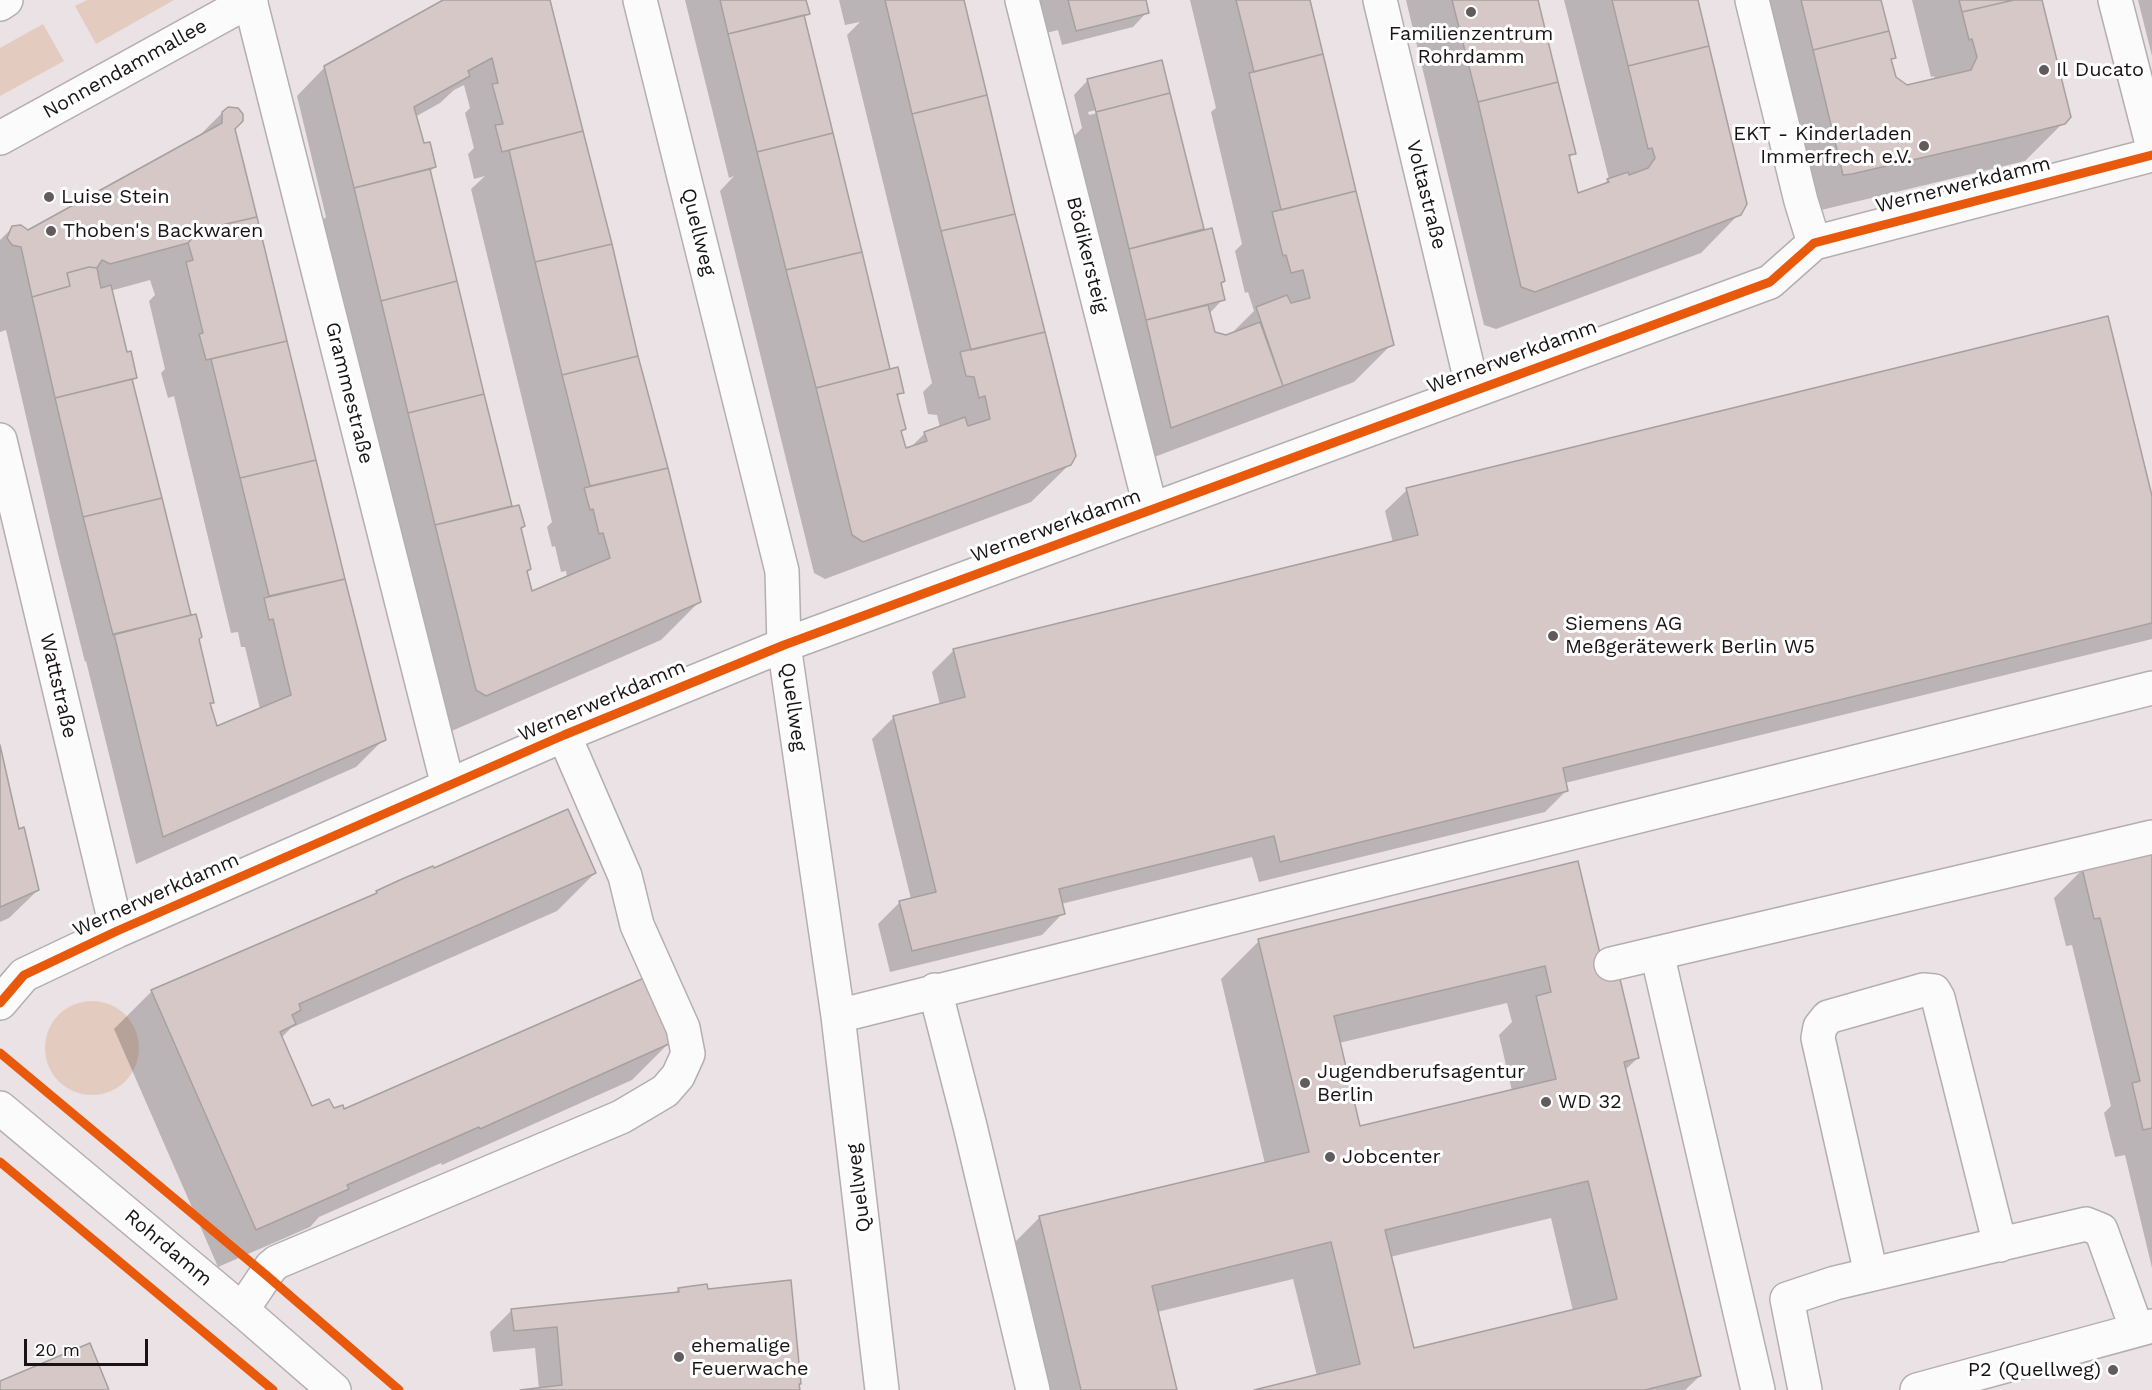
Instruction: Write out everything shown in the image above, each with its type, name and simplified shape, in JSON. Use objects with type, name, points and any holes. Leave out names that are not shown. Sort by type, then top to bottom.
[{"type":"street","points":[[0,3],[6,0]]},
{"type":"street","name":"Nonnendammallee","points":[[0,138],[250,0]]},
{"type":"street","name":"Grammestraße","points":[[250,0],[448,786]]},
{"type":"street","name":"Quellweg","points":[[640,0],[782,571],[784,645],[838,1016],[882,1390]]},
{"type":"street","name":"Bödikersteig","points":[[1022,0],[1150,510]]},
{"type":"street","name":"Voltastraße","points":[[1380,0],[1473,390]]},
{"type":"street","points":[[1752,0],[1801,201],[1814,243]]},
{"type":"street","points":[[2115,0],[2152,144]]},
{"type":"street","name":"Wernerwerkdamm","points":[[0,1003],[24,975],[117,931],[564,735],[784,645],[1770,282],[1814,243],[2152,155]]},
{"type":"street","name":"Wattstraße","points":[[0,440],[117,931]]},
{"type":"street","points":[[838,1016],[2152,688]]},
{"type":"street","points":[[242,1310],[271,1267],[277,1262],[621,1117],[664,1091],[678,1076],[688,1054],[683,1028],[637,926],[625,876],[564,735]]},
{"type":"street","points":[[1611,964],[2152,837]]},
{"type":"street","points":[[1657,953],[1758,1390]]},
{"type":"street","points":[[935,990],[1033,1390]]},
{"type":"street","points":[[1871,1274],[1818,1038],[1820,1027],[1828,1017],[1923,990],[1934,991],[1938,998],[2000,1245]]},
{"type":"street","name":"Rohrdamm","points":[[0,1108],[334,1390]]},
{"type":"street","points":[[1739,1307],[1787,1299],[1871,1274],[2086,1224],[2102,1230],[2144,1328],[1917,1390]]},
{"type":"street","points":[[1787,1299],[1805,1390]]},
{"type":"shaded area","points":[[87,0],[174,0],[96,44],[75,6]]},
{"type":"shaded area","points":[[43,24],[64,61],[0,96],[0,48]]},
{"type":"shaded area","points":[[92,1001],[110,1005],[125,1015],[135,1030],[139,1048],[135,1066],[125,1081],[110,1091],[92,1095],[74,1091],[59,1081],[49,1066],[45,1048],[49,1030],[59,1015],[74,1005]]},
{"type":"building","points":[[443,0],[550,0],[583,131],[502,152],[495,125],[503,124],[492,84],[498,83],[492,58],[468,71],[470,76],[414,107],[424,143],[430,142],[436,167],[354,188],[324,66]]},
{"type":"building","points":[[720,0],[806,0],[810,14],[728,34]]},
{"type":"building","points":[[885,0],[964,0],[987,95],[912,114]]},
{"type":"building","points":[[1068,0],[1146,0],[1149,13],[1076,31]]},
{"type":"building","points":[[1236,0],[1310,0],[1323,54],[1254,72]]},
{"type":"building","points":[[1452,0],[1538,0],[1558,82],[1478,102]]},
{"type":"building","points":[[1612,0],[1698,0],[1709,46],[1628,66]]},
{"type":"building","points":[[1801,0],[1881,0],[1889,31],[1813,50]]},
{"type":"building","points":[[1959,0],[2014,0],[1962,12]]},
{"type":"building","points":[[2014,0],[2042,0],[2071,117],[2065,124],[1843,175],[1813,50],[1889,31],[1896,58],[1891,59],[1896,77],[1907,85],[1971,70],[1977,57],[1972,39],[1969,40],[1962,12]]},
{"type":"building","points":[[804,15],[833,133],[757,152],[728,34]]},
{"type":"building","points":[[1709,46],[1747,204],[1741,215],[1535,292],[1521,287],[1478,102],[1558,82],[1576,154],[1569,155],[1578,193],[1609,182],[1607,179],[1628,172],[1629,175],[1648,168],[1655,158],[1652,148],[1648,149],[1628,66]]},
{"type":"building","points":[[1323,54],[1356,191],[1281,210],[1249,73]]},
{"type":"building","points":[[1162,60],[1170,93],[1096,112],[1087,79]]},
{"type":"building","points":[[1170,93],[1204,229],[1129,249],[1096,112]]},
{"type":"building","points":[[987,95],[1015,214],[941,231],[912,114]]},
{"type":"building","points":[[228,107],[238,108],[243,114],[243,121],[235,129],[257,217],[217,226],[217,231],[194,236],[188,243],[110,264],[102,260],[97,268],[89,267],[67,273],[70,286],[32,297],[21,247],[12,245],[7,238],[12,226],[21,225],[28,230],[222,123],[222,112]]},
{"type":"building","points":[[583,131],[612,244],[535,262],[509,150]]},
{"type":"building","points":[[833,133],[862,252],[786,270],[757,152]]},
{"type":"building","points":[[430,169],[457,281],[381,301],[354,188]]},
{"type":"building","points":[[1356,191],[1394,345],[1283,386],[1256,307],[1287,295],[1291,303],[1310,298],[1303,270],[1291,273],[1286,255],[1283,256],[1272,212]]},
{"type":"building","points":[[1015,214],[1045,332],[971,350],[941,231]]},
{"type":"building","points":[[257,217],[287,341],[206,360],[199,334],[203,333],[186,262],[193,260],[188,243],[194,236],[217,231],[217,226]]},
{"type":"building","points":[[1212,228],[1225,281],[1221,283],[1225,300],[1146,320],[1129,249]]},
{"type":"building","points":[[612,244],[638,356],[562,375],[535,262]]},
{"type":"building","points":[[862,252],[890,369],[816,388],[786,270]]},
{"type":"building","points":[[89,267],[97,268],[101,288],[111,285],[127,352],[131,351],[137,378],[55,398],[32,297],[70,286],[67,273]]},
{"type":"building","points":[[457,281],[484,394],[408,413],[381,301]]},
{"type":"building","points":[[1208,305],[1215,332],[1226,335],[1260,322],[1283,386],[1171,428],[1146,320]]},
{"type":"building","name":"Siemens AG Meßgerätewerk Berlin W5","points":[[2108,316],[2152,496],[2152,623],[1563,768],[1568,791],[1280,862],[1274,836],[1059,889],[1065,914],[912,951],[899,901],[936,892],[893,716],[965,697],[953,649],[1418,535],[1406,488]]},
{"type":"building","points":[[1045,332],[1076,456],[1071,465],[863,542],[852,535],[816,388],[898,367],[904,393],[897,394],[906,429],[901,431],[906,448],[927,441],[924,432],[965,417],[968,426],[990,419],[985,396],[979,398],[974,377],[966,376],[960,352]]},
{"type":"building","points":[[287,341],[316,460],[240,478],[211,359]]},
{"type":"building","points":[[638,356],[668,468],[590,486],[562,375]]},
{"type":"building","points":[[132,379],[162,498],[83,517],[55,398]]},
{"type":"building","points":[[484,394],[512,506],[435,525],[408,413]]},
{"type":"building","points":[[316,460],[345,579],[269,596],[240,478]]},
{"type":"building","points":[[668,468],[701,602],[486,696],[476,690],[435,525],[519,505],[525,526],[521,528],[531,569],[527,571],[532,591],[610,558],[603,533],[599,534],[593,509],[590,510],[584,488]]},
{"type":"building","points":[[162,498],[191,615],[113,635],[83,517]]},
{"type":"building","points":[[345,579],[386,740],[163,837],[114,634],[196,614],[202,637],[199,639],[214,703],[210,703],[217,726],[291,695],[273,619],[269,620],[264,598]]},
{"type":"building","points":[[0,745],[19,829],[24,827],[39,890],[0,907]]},
{"type":"building","points":[[568,809],[596,873],[299,1004],[301,1010],[292,1015],[296,1024],[280,1032],[312,1106],[329,1099],[334,1108],[343,1105],[344,1109],[644,978],[671,1043],[480,1129],[479,1127],[347,1185],[349,1189],[256,1230],[151,990],[377,893],[376,891],[402,879],[433,866],[434,868]]},
{"type":"building","points":[[2152,854],[2152,1128],[2143,1130],[2132,1083],[2140,1081],[2100,918],[2094,919],[2082,868]]},
{"type":"building","name":"WD 32","points":[[1578,861],[1606,979],[1619,975],[1639,1058],[1624,1062],[1701,1376],[1645,1390],[1254,1390],[1360,1364],[1331,1242],[1152,1286],[1177,1390],[1081,1390],[1039,1216],[1309,1152],[1258,939]],"holes":[[[1545,966],[1551,992],[1536,996],[1556,1079],[1360,1126],[1334,1016]],[[1588,1181],[1617,1299],[1414,1348],[1385,1230]]]},
{"type":"building","name":"ehemalige Feuerwache","points":[[791,1280],[800,1390],[520,1390],[562,1385],[557,1327],[514,1331],[511,1309],[679,1292],[678,1288],[707,1284],[708,1289]]},
{"type":"building","points":[[90,1343],[109,1390],[0,1390],[0,1381]]},
{"type":"cycle path","points":[[0,1003],[24,975],[117,931],[564,735],[784,645],[1770,282],[1814,243],[2152,155]]},
{"type":"cycle path","points":[[0,1053],[266,1275],[399,1390]]},
{"type":"cycle path","points":[[0,1162],[273,1390]]},
{"type":"place","name":"Familienzentrum Rohrdamm","points":[[1471,12]]},
{"type":"place","name":"Il Ducato","points":[[2044,70]]},
{"type":"place","name":"EKT - Kinderladen Immerfrech e.V.","points":[[1924,146]]},
{"type":"place","name":"Luise Stein","points":[[49,197]]},
{"type":"place","name":"Thoben's Backwaren","points":[[51,231]]},
{"type":"place","name":"Siemens AG Meßgerätewerk Berlin W5","points":[[1553,636]]},
{"type":"place","name":"Jugendberufsagentur Berlin","points":[[1305,1083]]},
{"type":"place","name":"WD 32","points":[[1546,1102]]},
{"type":"place","name":"Jobcenter","points":[[1330,1157]]},
{"type":"place","name":"ehemalige Feuerwache","points":[[679,1357]]},
{"type":"place","name":"P2 (Quellweg)","points":[[2113,1370]]}]
